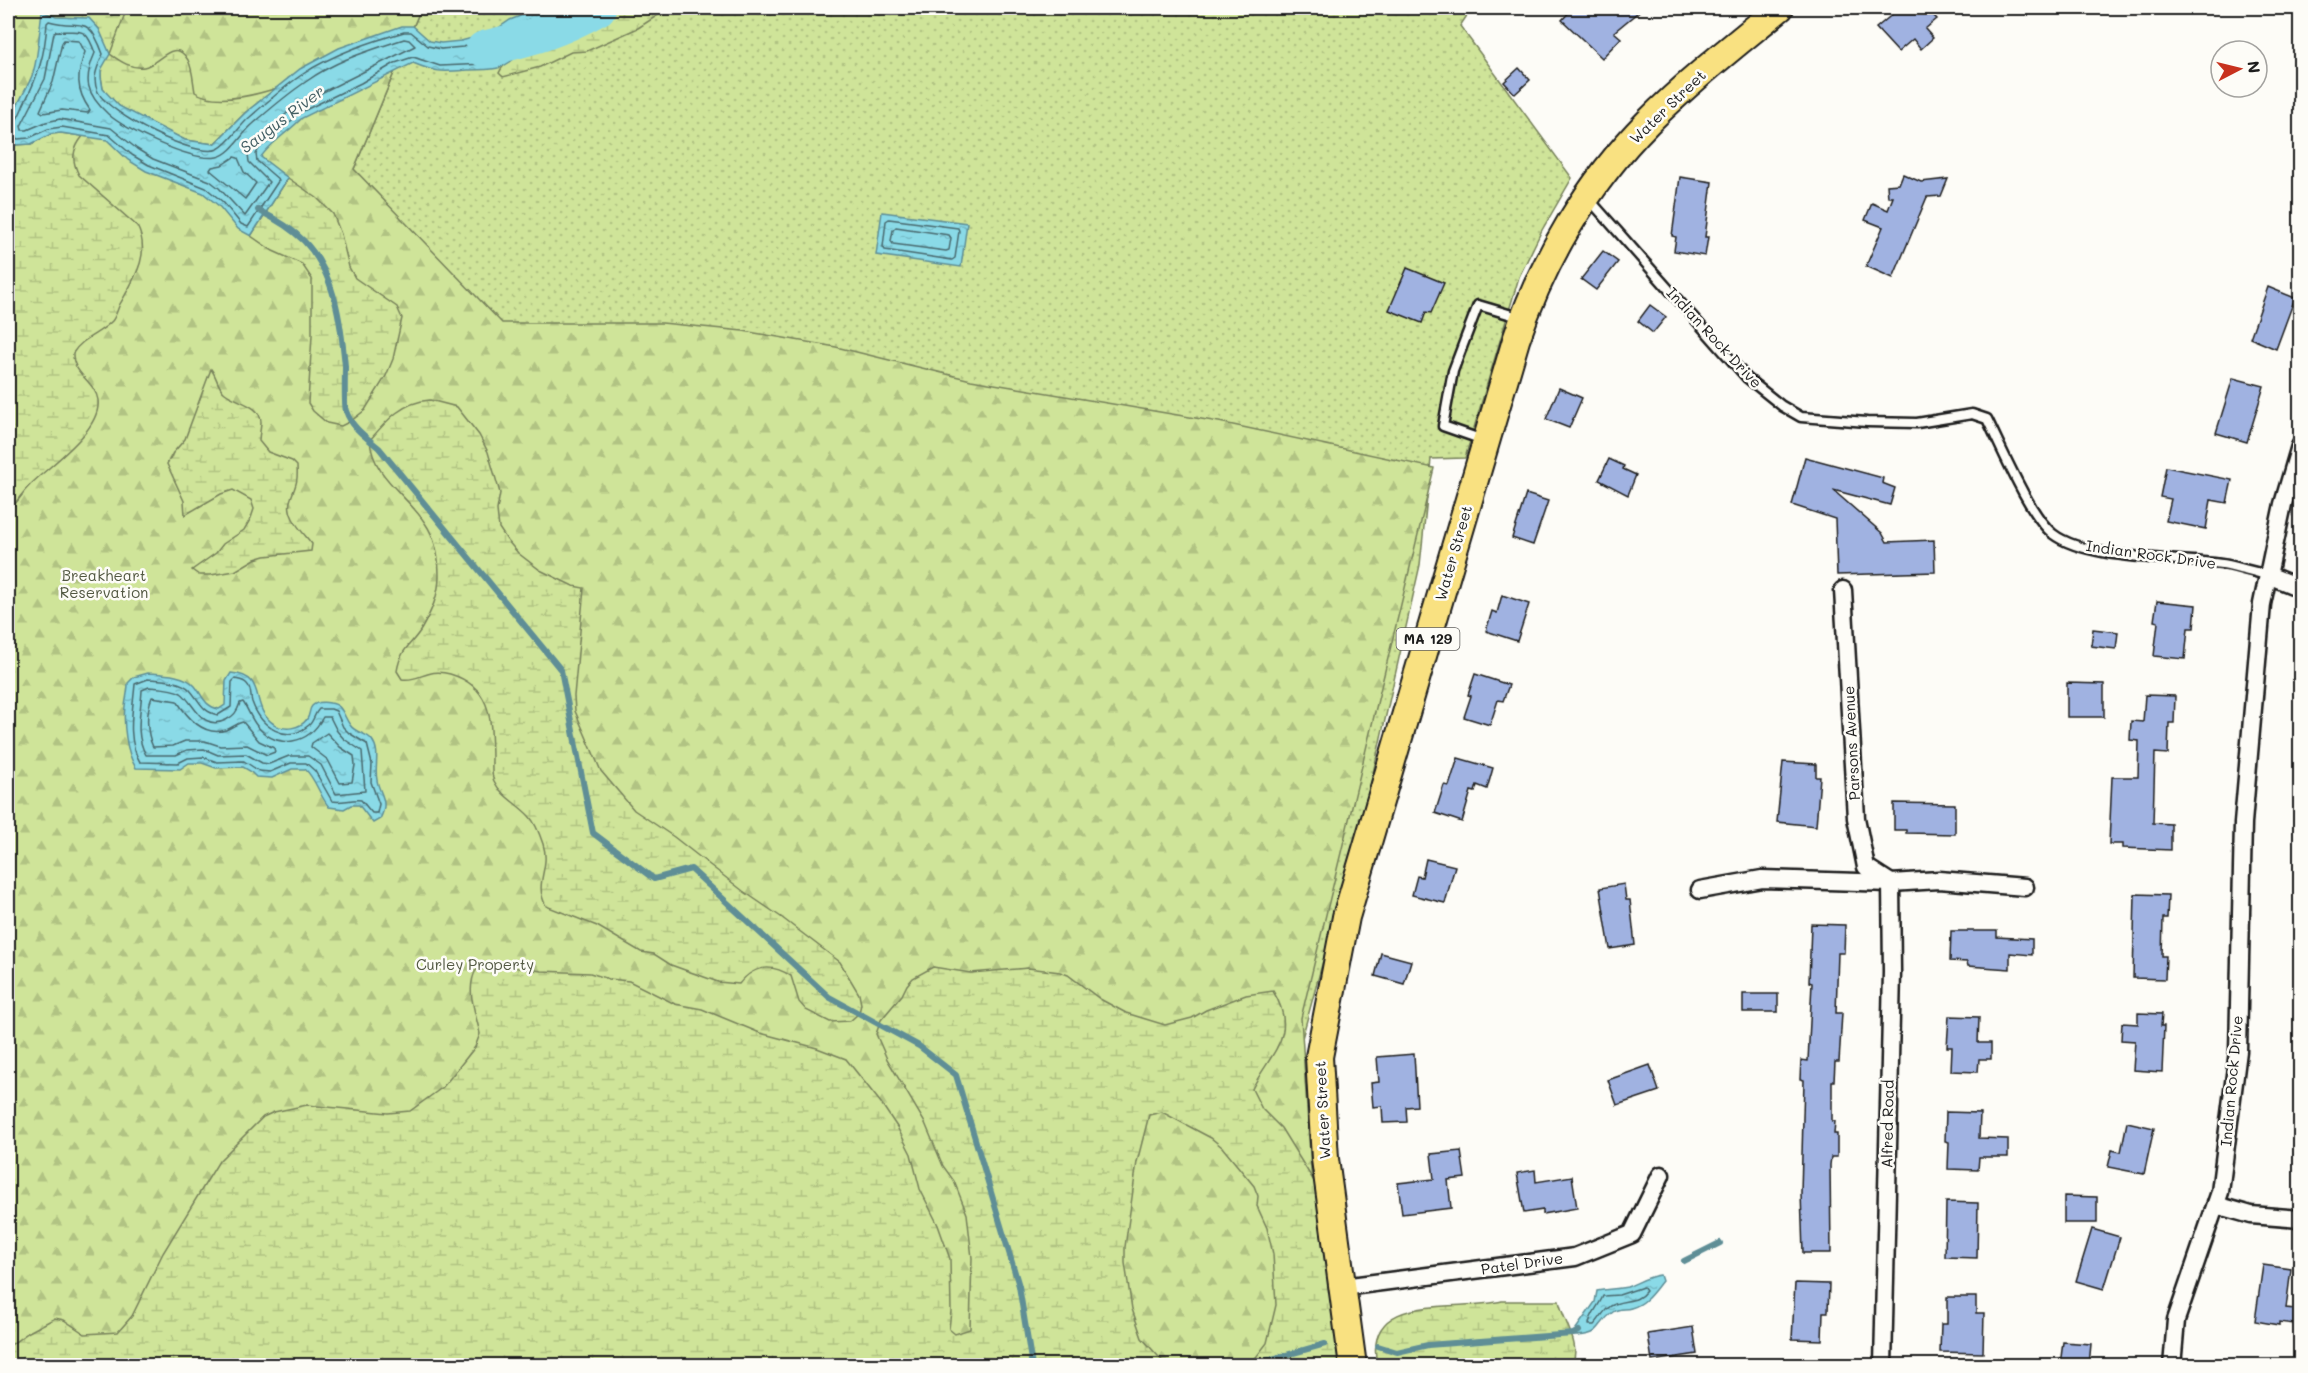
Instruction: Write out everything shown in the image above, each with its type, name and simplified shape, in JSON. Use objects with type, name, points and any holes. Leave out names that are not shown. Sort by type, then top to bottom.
[{"type":"main road","name":"Water Street","points":[[1353,1365],[1325,1159],[1319,1057],[1346,917],[1523,318],[1548,261],[1587,196],[1618,156],[1671,100],[1780,8]]},
{"type":"street","name":"Indian Rock Drive","points":[[2172,1365],[2176,1320],[2220,1192],[2238,1051],[2243,824],[2262,604],[2283,504],[2301,446]]},
{"type":"street","points":[[2268,575],[2301,588]]},
{"type":"street","name":"Parsons Avenue","points":[[1843,590],[1856,818],[1866,867],[1891,883]]},
{"type":"street","points":[[1700,890],[1762,879],[1891,883],[1939,880],[2025,887]]},
{"type":"street","name":"Alfred Road","points":[[1883,1365],[1892,984],[1891,883]]},
{"type":"street","name":"Patel Drive","points":[[1343,1287],[1575,1257],[1632,1234],[1661,1175]]},
{"type":"street","points":[[2216,1205],[2251,1215],[2301,1219]]},
{"type":"lane","name":"Indian Rock Drive","points":[[1587,196],[1748,378],[1782,406],[1801,417],[1917,423],[1972,414],[1988,419],[2036,514],[2053,534],[2074,544],[2119,554],[2227,565],[2268,575]]},
{"type":"lane","points":[[1485,441],[1443,426],[1453,370],[1478,305],[1523,318]]},
{"type":"green space","name":"Curley Property","points":[[8,8],[421,8],[354,169],[502,323],[662,323],[743,331],[836,347],[971,380],[1219,422],[1434,468],[1301,1018],[1324,1365],[8,1365],[8,513],[22,495],[8,481]]},
{"type":"green space","points":[[42,8],[127,8],[110,54],[126,64],[144,67],[172,51],[183,53],[190,64],[195,92],[204,96],[236,98],[277,88],[246,112],[214,144],[185,140],[135,116],[119,106],[103,89],[99,29],[89,19],[56,17],[42,11]]},
{"type":"green space","name":"Curley Property","points":[[421,8],[1472,8],[1460,26],[1572,178],[1542,230],[1519,277],[1465,458],[1431,459],[1420,565],[1368,795],[1298,1053],[1331,1339],[1237,1366],[8,1366],[8,51],[354,169]]},
{"type":"green space","points":[[544,8],[669,8],[638,28],[587,51],[571,52],[540,67],[503,77],[499,73],[501,69],[531,38]]},
{"type":"green space","points":[[51,134],[83,136],[74,155],[79,175],[137,226],[141,236],[142,257],[135,277],[112,321],[82,343],[73,353],[76,367],[93,388],[98,400],[97,411],[92,423],[73,446],[28,487],[8,513],[8,139],[16,145],[31,144]]},
{"type":"green space","points":[[288,178],[317,198],[333,214],[341,234],[349,267],[355,278],[397,307],[402,318],[393,359],[386,376],[365,410],[341,426],[327,423],[313,411],[308,403],[312,335],[312,279],[302,264],[273,251],[251,236]]},
{"type":"green space","points":[[211,369],[223,391],[253,408],[260,416],[259,441],[268,452],[292,461],[297,466],[297,479],[290,511],[312,544],[311,551],[265,556],[235,571],[211,575],[199,575],[192,570],[244,530],[254,509],[251,500],[233,490],[221,494],[185,515],[184,501],[167,464],[185,439]]},
{"type":"green space","points":[[430,400],[457,407],[479,435],[488,452],[500,493],[497,510],[499,528],[507,540],[518,553],[540,570],[573,586],[584,588],[574,696],[575,711],[601,771],[634,810],[674,837],[840,962],[859,994],[861,1004],[859,1013],[850,1021],[830,1022],[806,1010],[799,1002],[791,976],[784,972],[763,968],[750,973],[739,984],[718,982],[671,965],[654,954],[641,952],[597,926],[546,906],[541,890],[545,861],[543,844],[538,829],[531,819],[501,791],[494,781],[490,718],[482,696],[475,687],[450,674],[435,672],[402,679],[397,671],[401,657],[422,628],[434,603],[439,583],[438,562],[429,529],[384,475],[372,453],[370,440],[389,419],[403,408],[420,401]]},
{"type":"green space","points":[[506,966],[541,971],[590,973],[609,979],[629,981],[675,1004],[702,1009],[760,1033],[817,1048],[846,1059],[881,1103],[911,1154],[920,1189],[938,1225],[950,1259],[949,1329],[955,1334],[970,1329],[972,1258],[967,1214],[954,1181],[943,1166],[925,1123],[887,1059],[876,1034],[881,1020],[913,978],[933,967],[971,973],[1028,968],[1060,972],[1068,975],[1100,999],[1126,1013],[1165,1025],[1192,1018],[1206,1010],[1246,995],[1273,991],[1281,1006],[1284,1020],[1283,1032],[1252,1089],[1262,1109],[1281,1128],[1317,1186],[1329,1290],[1335,1302],[1340,1365],[1250,1365],[1267,1343],[1276,1305],[1273,1254],[1267,1228],[1257,1206],[1258,1196],[1254,1186],[1222,1147],[1211,1138],[1162,1112],[1149,1115],[1137,1162],[1125,1247],[1125,1263],[1132,1309],[1142,1338],[1166,1365],[8,1366],[8,1347],[55,1318],[64,1320],[85,1334],[118,1332],[132,1316],[163,1253],[219,1161],[263,1117],[274,1112],[307,1105],[388,1113],[410,1111],[443,1087],[475,1047],[480,1034],[471,994],[471,985],[476,970]]},
{"type":"green space","points":[[1502,1301],[1559,1301],[1575,1349],[1572,1365],[1377,1365],[1376,1341],[1384,1325],[1398,1315],[1439,1306]]},
{"type":"water","points":[[544,8],[528,42],[517,57],[501,67],[446,71],[428,69],[413,63],[302,118],[261,157],[288,178],[251,236],[238,229],[219,206],[203,193],[146,171],[128,160],[107,140],[61,133],[51,134],[31,144],[15,145],[8,139],[13,113],[33,73],[42,11],[56,17],[89,18],[99,29],[110,54],[101,70],[103,89],[119,106],[185,140],[214,144],[246,112],[300,69],[339,48],[402,26],[413,26],[430,41],[441,43],[461,41],[491,33],[510,20]]},
{"type":"water","points":[[882,212],[967,223],[961,267],[876,255]]},
{"type":"water","points":[[148,673],[173,675],[191,682],[207,703],[219,709],[225,705],[226,681],[231,673],[243,675],[254,686],[266,717],[282,728],[300,725],[308,717],[311,707],[316,704],[328,703],[338,706],[352,728],[370,738],[375,745],[377,780],[384,803],[380,819],[373,823],[359,805],[351,805],[344,809],[329,807],[305,769],[292,769],[272,778],[256,777],[243,767],[216,768],[202,763],[189,763],[180,769],[136,768],[126,738],[125,706],[128,683],[134,677]]},
{"type":"water","points":[[1660,1275],[1662,1281],[1641,1304],[1613,1312],[1594,1332],[1582,1336],[1571,1336],[1595,1302],[1597,1291],[1627,1287]]},
{"type":"building","points":[[1573,8],[1643,8],[1614,32],[1621,38],[1602,58],[1562,20]]},
{"type":"building","points":[[1900,8],[1926,8],[1937,19],[1925,29],[1933,38],[1921,49],[1913,39],[1898,52],[1876,28]]},
{"type":"building","points":[[1519,68],[1530,80],[1515,94],[1504,82]]},
{"type":"building","points":[[1903,174],[1921,182],[1948,179],[1941,196],[1927,197],[1893,278],[1866,266],[1883,227],[1865,220],[1872,203],[1888,210],[1893,197],[1888,197],[1887,185],[1899,184]]},
{"type":"building","points":[[1680,177],[1712,182],[1705,256],[1674,251],[1676,237],[1672,236]]},
{"type":"building","points":[[1603,251],[1618,262],[1596,290],[1581,279]]},
{"type":"building","points":[[1407,268],[1444,283],[1431,313],[1426,312],[1422,323],[1389,310]]},
{"type":"building","points":[[2268,287],[2295,298],[2276,349],[2250,338]]},
{"type":"building","points":[[1650,305],[1666,317],[1653,333],[1638,321]]},
{"type":"building","points":[[2233,378],[2264,386],[2247,442],[2216,433]]},
{"type":"building","points":[[1559,388],[1582,398],[1569,428],[1546,419]]},
{"type":"building","points":[[1805,457],[1883,478],[1882,483],[1895,488],[1890,505],[1833,490],[1882,533],[1887,542],[1934,540],[1935,572],[1837,575],[1835,519],[1792,505]]},
{"type":"building","points":[[1609,459],[1636,475],[1628,495],[1599,480]]},
{"type":"building","points":[[2166,467],[2232,480],[2227,503],[2211,500],[2206,529],[2166,521],[2171,499],[2160,497]]},
{"type":"building","points":[[1526,494],[1548,501],[1533,545],[1512,538]]},
{"type":"building","points":[[1502,595],[1529,604],[1517,641],[1486,631],[1492,611],[1497,613]]},
{"type":"building","points":[[2157,601],[2196,605],[2194,628],[2188,628],[2185,659],[2154,656],[2158,622],[2154,621]]},
{"type":"building","points":[[2093,629],[2118,632],[2116,649],[2091,646]]},
{"type":"building","points":[[1475,674],[1509,685],[1503,701],[1498,700],[1490,725],[1464,717]]},
{"type":"building","points":[[2067,683],[2104,684],[2104,717],[2067,717]]},
{"type":"building","points":[[2145,695],[2175,696],[2174,723],[2169,723],[2168,754],[2155,753],[2153,823],[2171,824],[2171,850],[2123,848],[2123,844],[2109,844],[2112,777],[2138,777],[2139,741],[2130,740],[2131,721],[2143,722]]},
{"type":"building","points":[[1458,758],[1493,768],[1487,789],[1477,785],[1475,792],[1471,791],[1462,822],[1435,813],[1444,785],[1449,786]]},
{"type":"building","points":[[1783,762],[1816,764],[1816,777],[1820,777],[1816,826],[1777,822]]},
{"type":"building","points":[[1894,803],[1955,804],[1955,834],[1906,833],[1906,830],[1894,830]]},
{"type":"building","points":[[1426,859],[1455,866],[1445,903],[1412,895],[1417,876],[1422,877]]},
{"type":"building","points":[[1624,884],[1626,900],[1630,900],[1635,945],[1610,949],[1600,888]]},
{"type":"building","points":[[2135,894],[2168,895],[2167,918],[2163,918],[2162,956],[2166,956],[2165,979],[2133,978]]},
{"type":"building","points":[[1811,924],[1845,925],[1844,953],[1838,953],[1836,1013],[1842,1013],[1839,1062],[1835,1062],[1834,1081],[1832,1081],[1832,1121],[1835,1121],[1834,1134],[1837,1134],[1837,1157],[1831,1157],[1830,1165],[1831,1253],[1803,1253],[1801,1193],[1804,1080],[1800,1079],[1801,1060],[1808,1061],[1812,983],[1809,982]]},
{"type":"building","points":[[1951,931],[1997,931],[1997,937],[2032,939],[2032,955],[2010,953],[2010,969],[1968,966],[1967,962],[1950,961]]},
{"type":"building","points":[[1381,953],[1411,961],[1404,984],[1375,976]]},
{"type":"building","points":[[1743,994],[1778,994],[1778,1012],[1743,1012]]},
{"type":"building","points":[[2138,1013],[2162,1014],[2161,1026],[2164,1026],[2162,1072],[2133,1070],[2135,1041],[2121,1040],[2122,1023],[2138,1024]]},
{"type":"building","points":[[1949,1016],[1979,1017],[1978,1043],[1991,1043],[1991,1059],[1979,1059],[1978,1072],[1951,1071],[1952,1047],[1947,1047]]},
{"type":"building","points":[[1414,1054],[1417,1106],[1406,1107],[1407,1122],[1383,1123],[1382,1106],[1373,1107],[1371,1083],[1379,1082],[1377,1057]]},
{"type":"building","points":[[1650,1065],[1659,1091],[1617,1105],[1608,1080]]},
{"type":"building","points":[[1946,1112],[1980,1113],[1979,1138],[2008,1139],[2008,1157],[1979,1157],[1978,1170],[1948,1169],[1949,1142],[1945,1141]]},
{"type":"building","points":[[2127,1122],[2154,1128],[2144,1174],[2108,1167],[2112,1150],[2121,1152]]},
{"type":"building","points":[[1461,1151],[1465,1178],[1448,1180],[1451,1208],[1402,1214],[1398,1183],[1434,1179],[1431,1154]]},
{"type":"building","points":[[1535,1170],[1536,1182],[1572,1176],[1577,1208],[1543,1214],[1543,1210],[1524,1213],[1517,1173]]},
{"type":"building","points":[[2064,1196],[2097,1197],[2097,1223],[2064,1223]]},
{"type":"building","points":[[1946,1202],[1978,1203],[1977,1258],[1945,1257]]},
{"type":"building","points":[[2092,1229],[2120,1237],[2104,1289],[2076,1281]]},
{"type":"building","points":[[2263,1265],[2291,1269],[2286,1308],[2295,1309],[2294,1324],[2279,1322],[2279,1325],[2255,1321]]},
{"type":"building","points":[[1795,1283],[1829,1284],[1828,1312],[1823,1312],[1822,1340],[1792,1339]]},
{"type":"building","points":[[1947,1297],[1976,1297],[1976,1313],[1984,1313],[1983,1353],[1940,1352],[1941,1324],[1947,1324]]},
{"type":"building","points":[[1693,1327],[1697,1354],[1652,1361],[1648,1334]]},
{"type":"building","points":[[2063,1342],[2091,1344],[2089,1365],[2060,1365]]},
{"type":"waterway","name":"Saugus River","points":[[484,49],[556,28],[598,8]]},
{"type":"waterway","points":[[258,210],[282,224],[304,241],[323,268],[330,283],[335,299],[345,366],[345,408],[352,422],[379,448],[561,670],[593,833],[654,879],[691,869],[829,997],[919,1046],[956,1075],[1019,1286],[1032,1366]]},
{"type":"waterway","points":[[1684,1261],[1720,1243]]},
{"type":"waterway","points":[[1378,1346],[1397,1352],[1428,1345],[1573,1334],[1579,1331]]},
{"type":"waterway","points":[[1248,1366],[1325,1344]]},
{"type":"park label","name":"Breakheart Reservation","points":[[104,584]]}]
